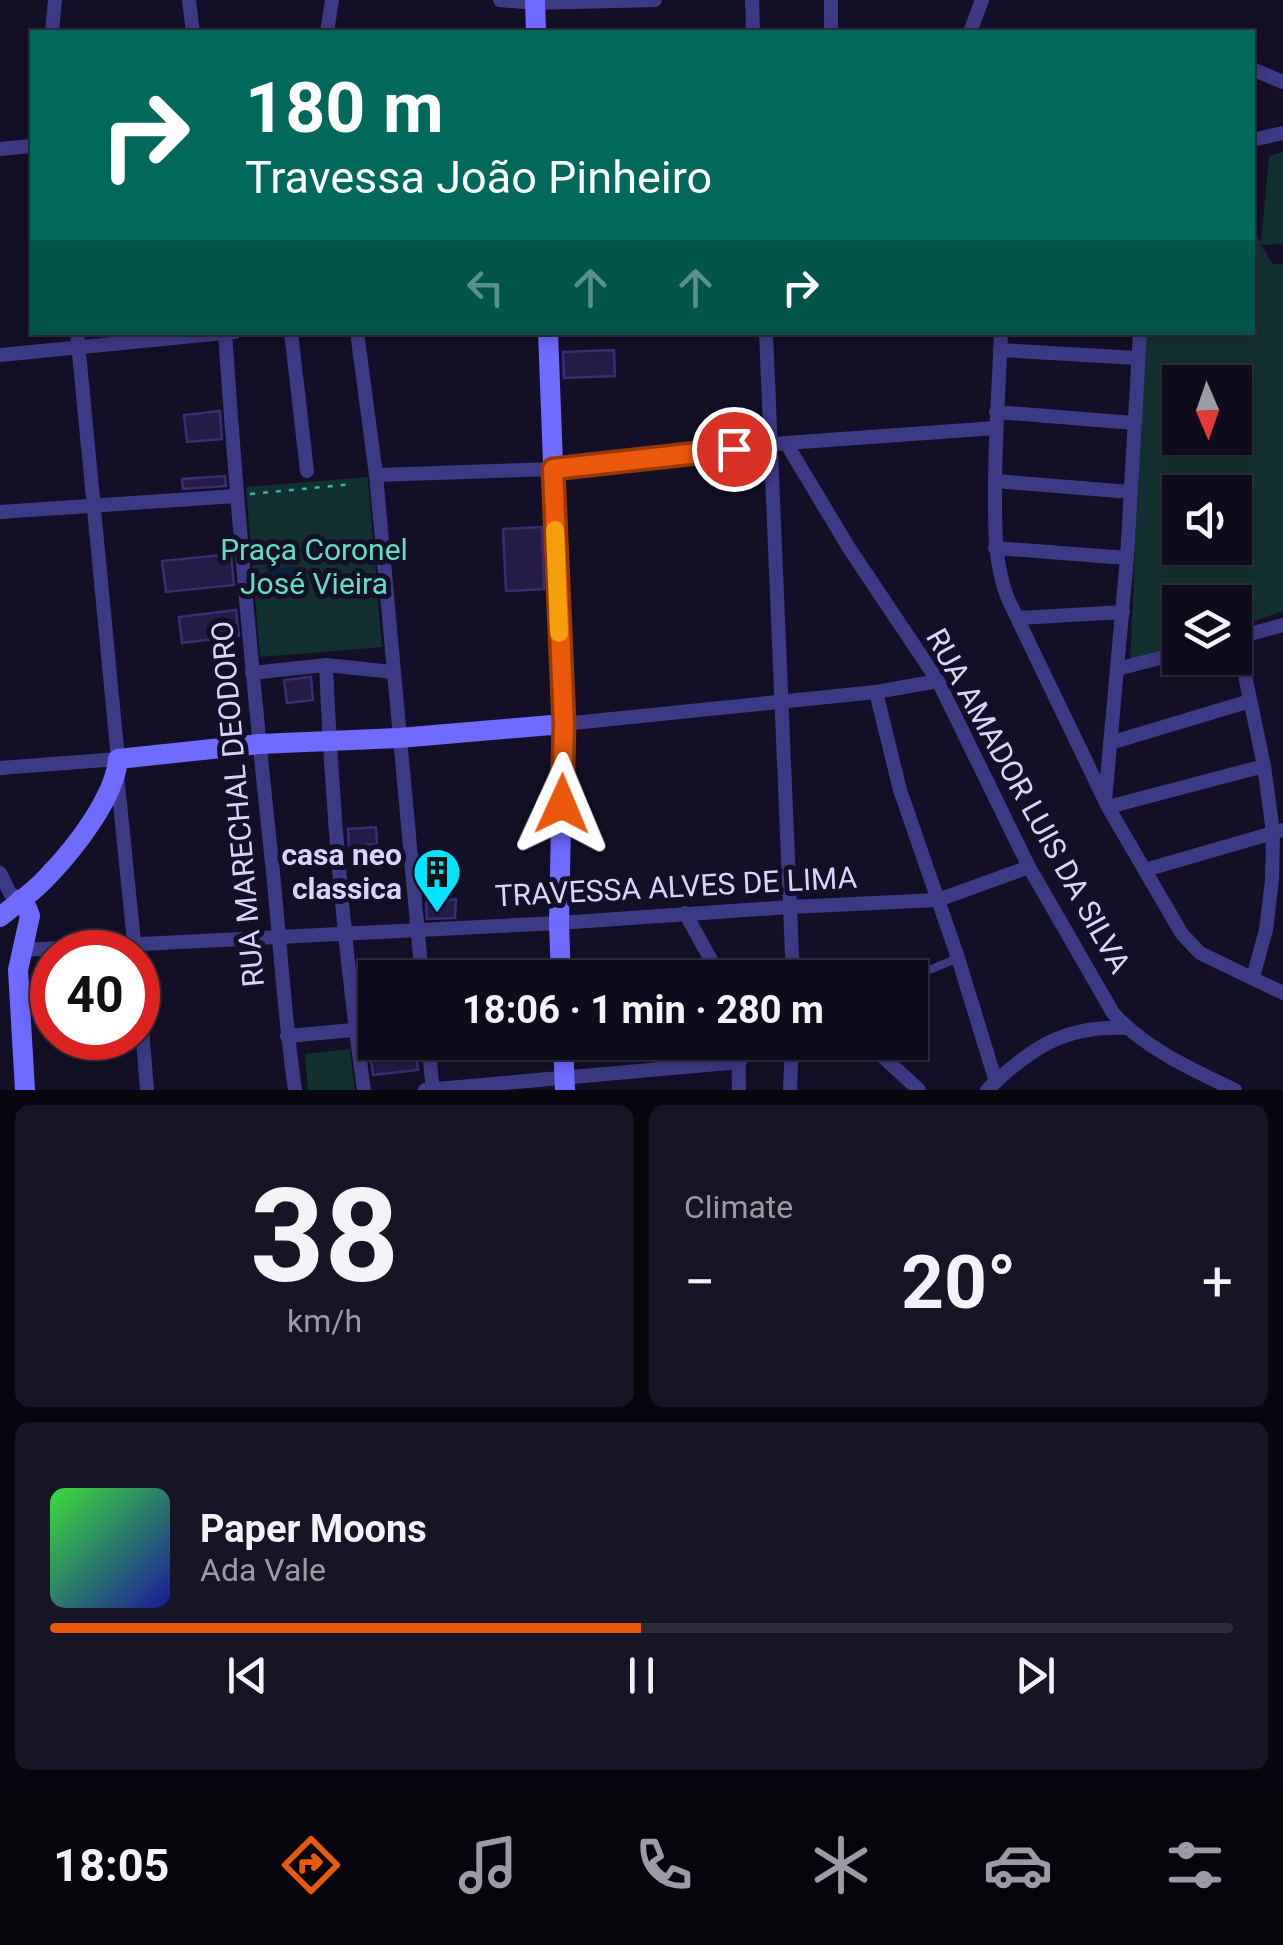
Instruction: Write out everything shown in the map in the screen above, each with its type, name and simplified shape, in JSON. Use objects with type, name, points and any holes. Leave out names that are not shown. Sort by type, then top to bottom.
[{"type":"street","points":[[52,30],[55,0]]},
{"type":"street","points":[[190,0],[194,30]]},
{"type":"street","points":[[327,30],[332,0]]},
{"type":"street","points":[[500,0],[655,0]]},
{"type":"street","points":[[752,0],[753,30]]},
{"type":"street","points":[[831,0],[832,30]]},
{"type":"street","points":[[971,30],[982,0]]},
{"type":"street","points":[[535,1],[536,30]]},
{"type":"street","points":[[1255,70],[1283,82]]},
{"type":"street","points":[[1255,139],[1283,133]]},
{"type":"street","points":[[0,149],[30,146]]},
{"type":"street","points":[[0,355],[77,340],[183,335]]},
{"type":"street","name":"RUA MARECHAL DEODORO","points":[[225,335],[252,673],[294,1090]]},
{"type":"street","points":[[292,335],[307,471]]},
{"type":"street","points":[[358,335],[376,475],[421,960]]},
{"type":"street","points":[[548,335],[564,724],[560,960]]},
{"type":"street","points":[[766,335],[778,444],[782,700],[794,960]]},
{"type":"street","points":[[1000,335],[995,548],[1002,582],[1106,804],[1182,934],[1200,953],[1283,994]]},
{"type":"street","points":[[1106,804],[1127,558],[1140,335]]},
{"type":"street","points":[[77,340],[133,930]]},
{"type":"street","points":[[1000,350],[1138,358]]},
{"type":"street","points":[[996,412],[1134,423]]},
{"type":"street","points":[[376,475],[553,469],[778,444],[996,428]]},
{"type":"street","name":"RUA AMADOR LUIS DA SILVA","points":[[778,444],[938,681],[1029,866],[1113,1013],[1126,1028],[1188,1067],[1235,1090]]},
{"type":"street","points":[[995,481],[1130,492]]},
{"type":"street","points":[[0,512],[236,496]]},
{"type":"street","points":[[995,548],[1127,558]]},
{"type":"street","points":[[1020,618],[1123,612]]},
{"type":"street","points":[[1252,634],[1283,625]]},
{"type":"street","points":[[1118,669],[1162,657]]},
{"type":"street","points":[[252,673],[326,665],[393,672]]},
{"type":"street","points":[[326,665],[345,934],[364,1090]]},
{"type":"street","points":[[1244,675],[1278,831],[1266,930],[1253,977]]},
{"type":"street","points":[[0,768],[117,765],[260,744],[398,738],[564,724],[876,692],[938,681]]},
{"type":"street","points":[[876,692],[900,790],[958,958],[991,1086],[1040,1046],[1067,1034],[1098,1027],[1126,1028]]},
{"type":"street","points":[[1110,743],[1250,701]]},
{"type":"street","points":[[0,917],[48,877],[78,842],[106,798],[117,765]]},
{"type":"street","points":[[1106,804],[1264,766]]},
{"type":"street","points":[[1144,870],[1278,831]]},
{"type":"street","name":"TRAVESSA ALVES DE LIMA","points":[[160,946],[938,900],[1029,866]]},
{"type":"street","points":[[0,873],[30,916],[18,970],[25,1090]]},
{"type":"street","points":[[686,914],[711,960]]},
{"type":"street","name":"TRAVESSA ALVES DE LIMA","points":[[21,950],[30,950]]},
{"type":"street","points":[[287,1036],[358,1030]]},
{"type":"street","points":[[145,1060],[147,1090]]},
{"type":"street","points":[[430,1060],[433,1090]]},
{"type":"street","points":[[790,1090],[791,1060]]},
{"type":"street","points":[[886,1060],[919,1090]]},
{"type":"street","points":[[425,1090],[565,1084],[740,1062],[738,1090]]},
{"type":"lane","points":[[928,970],[958,958]]},
{"type":"path","points":[[236,496],[354,484]]},
{"type":"green space","points":[[1283,152],[1283,244],[1261,245],[1273,264],[1283,264],[1283,611],[1252,622],[1252,585],[1162,585],[1162,654],[1130,666],[1144,335],[1255,335],[1255,234],[1261,242],[1269,156]]},
{"type":"green space","name":"Praça Coronel José Vieira","points":[[368,477],[382,647],[260,657],[246,487]]},
{"type":"green space","points":[[350,1049],[355,1090],[308,1090],[305,1054]]},
{"type":"water","points":[[294,566],[307,588],[274,597],[265,572]]},
{"type":"building","points":[[614,350],[615,376],[564,378],[563,352]]},
{"type":"building","points":[[220,411],[222,439],[187,442],[184,415]]},
{"type":"building","points":[[225,476],[226,486],[183,489],[182,479]]},
{"type":"building","points":[[542,527],[544,589],[506,591],[503,529]]},
{"type":"building","points":[[231,554],[234,585],[166,592],[162,561]]},
{"type":"building","points":[[236,610],[239,636],[182,643],[179,617]]},
{"type":"building","points":[[311,677],[313,700],[287,703],[284,680]]},
{"type":"building","points":[[376,827],[377,844],[349,846],[348,829]]},
{"type":"building","points":[[456,899],[455,918],[427,919],[426,903]]},
{"type":"building","points":[[371,1060],[417,1060],[418,1070],[373,1075]]},
{"type":"slow traffic","points":[[555,530],[559,633]]},
{"type":"place","name":"casa neo classica","points":[[437,914]]},
{"type":"route","points":[[562,804],[564,724],[553,469],[734,449]]}]
